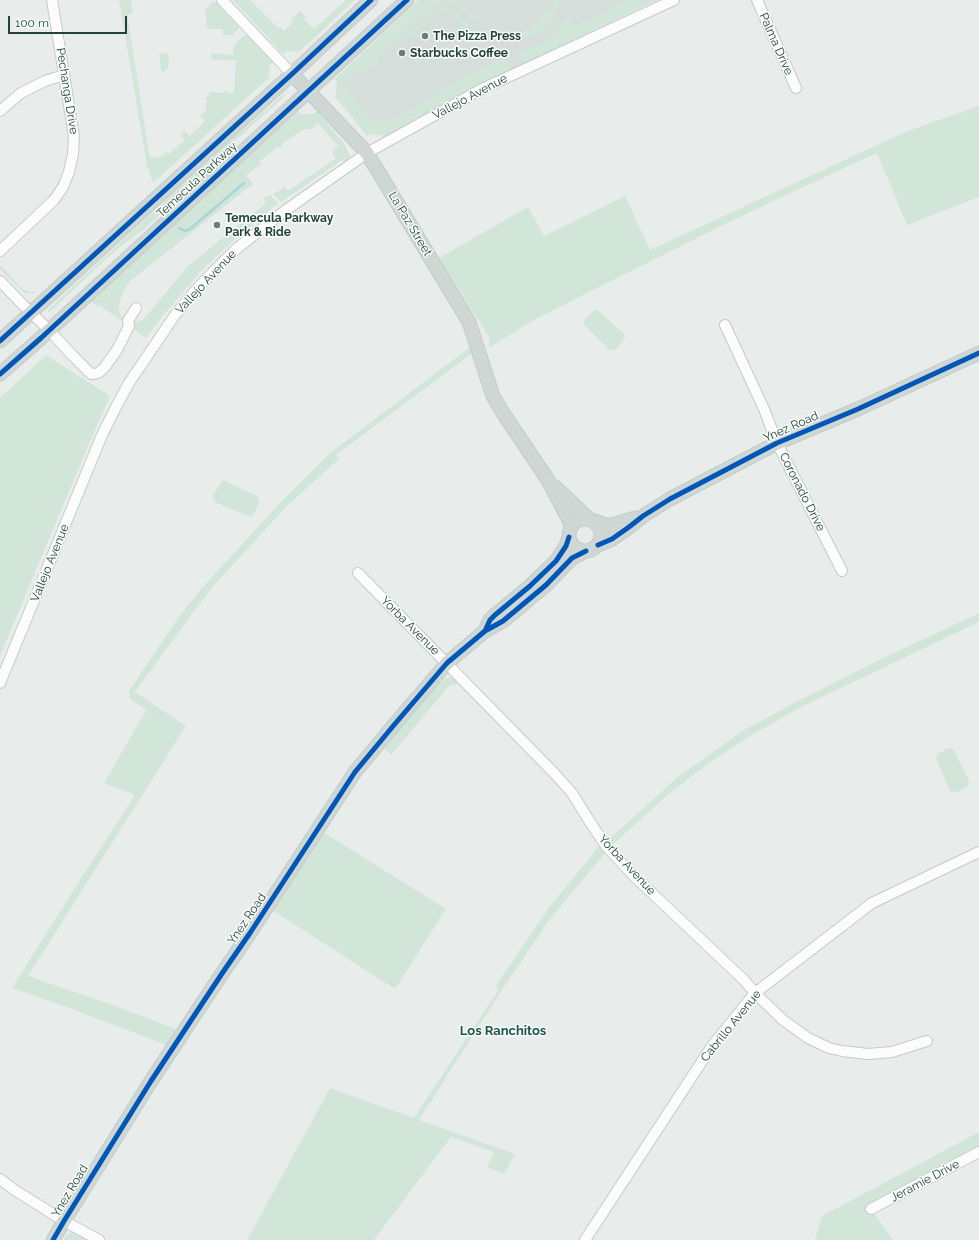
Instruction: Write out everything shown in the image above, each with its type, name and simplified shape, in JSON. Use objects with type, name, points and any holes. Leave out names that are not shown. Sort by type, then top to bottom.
[{"type":"main road","name":"Temecula Parkway","points":[[0,341],[371,0]]},
{"type":"main road","name":"Temecula Parkway","points":[[0,374],[309,92],[407,0]]},
{"type":"main road","name":"La Paz Street","points":[[292,74],[367,153],[469,322],[493,396],[548,480],[570,532]]},
{"type":"main road","name":"Ynez Road","points":[[54,1240],[64,1221],[151,1080],[250,933],[355,772],[447,663],[485,631],[503,620],[546,585],[572,558],[612,539],[642,516],[670,499],[777,443],[858,409],[979,353]]},
{"type":"main road","name":"La Paz Street","points":[[548,480],[591,520]]},
{"type":"main road","name":"Ynez Road","points":[[591,520],[606,525],[612,525],[642,516]]},
{"type":"main road","points":[[579,520],[591,520],[600,527],[602,535],[601,539],[592,548],[582,551],[573,546],[570,532],[579,520]]},
{"type":"main road","name":"Ynez Road","points":[[485,631],[490,620],[495,615],[530,586],[556,561],[566,546],[570,532]]},
{"type":"street","name":"Pechanga Drive","points":[[0,251],[54,200],[63,187],[69,172],[73,154],[74,136],[52,0]]},
{"type":"street","name":"La Paz Street","points":[[222,0],[292,74]]},
{"type":"street","name":"Vallejo Avenue","points":[[0,683],[102,435],[129,383],[175,316],[194,292],[235,250],[286,210],[367,153],[480,90],[674,0]]},
{"type":"street","name":"Palma Drive","points":[[756,0],[796,88]]},
{"type":"street","points":[[0,111],[21,93],[45,81],[64,75]]},
{"type":"street","points":[[0,281],[91,374],[98,373],[104,368],[117,350],[129,326],[128,321],[136,308]]},
{"type":"street","name":"Coronado Drive","points":[[725,324],[764,409],[777,443],[842,571]]},
{"type":"street","name":"Yorba Avenue","points":[[358,573],[528,745],[572,792],[590,822],[611,851],[635,877],[744,980],[783,1020],[808,1038],[829,1048],[842,1051],[868,1054],[892,1052],[928,1041]]},
{"type":"street","name":"Cabrillo Avenue","points":[[585,1240],[712,1046],[755,993],[872,903],[979,852]]},
{"type":"street","name":"Jeramie Drive","points":[[871,1209],[979,1152]]},
{"type":"street","points":[[0,1179],[13,1189],[64,1221],[99,1240]]},
{"type":"shaded area","points":[[419,0],[657,0],[477,86],[384,139],[382,135],[369,134],[367,136],[334,96],[336,94],[337,82],[335,79]]},
{"type":"green space","points":[[119,0],[131,0],[133,13],[127,15],[150,158],[165,156],[164,150],[169,154],[185,140],[181,135],[182,133],[185,132],[190,136],[205,121],[200,116],[206,111],[206,97],[209,97],[209,92],[225,93],[225,90],[227,90],[227,93],[234,93],[236,61],[211,59],[211,53],[233,55],[234,45],[246,35],[273,62],[270,65],[269,78],[153,183],[147,166]]},
{"type":"green space","points":[[233,0],[250,0],[278,28],[280,27],[284,31],[293,22],[291,20],[300,11],[306,17],[304,19],[314,29],[346,0],[355,0],[299,52],[287,51],[283,54]]},
{"type":"green space","points":[[419,0],[456,0],[474,18],[479,15],[480,19],[474,21],[455,5],[443,2],[437,4],[380,57],[378,61],[379,66],[371,69],[369,67],[365,68],[366,70],[359,74],[357,72],[354,74],[355,76],[348,81],[347,79],[343,82],[345,84],[336,94],[337,82],[335,79]]},
{"type":"green space","points":[[554,0],[559,0],[555,16],[550,24],[541,32],[532,36],[514,40],[503,36],[507,32],[512,36],[517,37],[526,30],[528,31],[547,12],[547,9],[550,12],[554,8],[551,5]]},
{"type":"green space","points":[[614,0],[616,0],[618,5],[626,0],[657,0],[528,62],[522,59],[520,54],[523,49],[546,42],[556,33],[567,17],[571,18],[575,26],[616,7]]},
{"type":"green space","points":[[212,2],[216,2],[239,27],[239,29],[233,34],[223,35],[223,29],[207,28],[205,10]]},
{"type":"green space","points":[[442,7],[448,8],[442,14],[439,11],[398,48],[397,47],[436,10]]},
{"type":"green space","points":[[448,8],[452,9],[470,24],[462,31],[460,29],[458,31],[457,30],[463,24]]},
{"type":"green space","points":[[503,49],[510,50],[511,68],[508,71],[477,86],[384,139],[382,135],[369,134],[367,136],[334,96],[336,94],[339,96],[347,87],[363,111],[365,111],[372,124],[380,119],[384,124],[469,75],[504,58],[502,53]]},
{"type":"green space","points":[[159,53],[169,54],[168,69],[165,69],[165,72],[161,71]]},
{"type":"green space","points":[[284,94],[285,96],[227,148],[192,185],[143,230],[108,257],[50,312],[48,312],[48,310],[222,148]]},
{"type":"green space","points":[[979,106],[979,197],[907,225],[877,153],[705,234],[532,321],[489,348],[489,337],[439,258],[528,207],[544,236],[625,196],[650,250],[905,132]]},
{"type":"green space","points":[[298,111],[300,114],[314,114],[317,111],[345,145],[350,156],[346,163],[342,160],[281,202],[273,194],[282,189],[283,186],[288,191],[336,158],[332,152],[338,146],[318,123],[311,129],[305,129],[283,143],[280,149],[278,147],[260,161],[261,164],[246,175],[253,184],[130,281],[125,288],[119,303],[121,315],[128,321],[134,322],[143,320],[187,267],[266,203],[263,198],[271,195],[278,203],[224,249],[201,271],[146,338],[99,305],[97,307],[91,301]]},
{"type":"green space","points":[[1,265],[21,288],[31,292],[37,291],[34,293],[24,293],[0,269]]},
{"type":"green space","points":[[595,310],[598,310],[624,334],[625,338],[616,350],[610,350],[584,325],[584,320]]},
{"type":"green space","points":[[473,345],[474,352],[336,455],[339,459],[287,506],[217,582],[135,692],[186,726],[28,976],[113,1005],[176,1029],[166,1045],[75,1010],[12,988],[135,795],[104,783],[146,710],[130,699],[129,691],[178,618],[201,589],[279,504],[330,453]]},
{"type":"green space","points":[[46,355],[110,396],[0,656],[0,398]]},
{"type":"green space","points":[[223,480],[257,496],[260,501],[253,515],[248,516],[215,502],[212,496]]},
{"type":"green space","points":[[979,613],[979,622],[801,707],[757,732],[712,761],[670,793],[612,845],[608,840],[679,776],[744,730],[883,658]]},
{"type":"green space","points":[[452,677],[458,680],[456,684],[449,686],[391,755],[384,749],[436,686],[446,678]]},
{"type":"green space","points":[[949,748],[954,750],[969,781],[968,786],[956,793],[950,791],[936,758],[937,754]]},
{"type":"green space","points":[[323,832],[446,909],[395,989],[272,910]]},
{"type":"green space","points":[[600,845],[606,852],[550,919],[502,990],[419,1120],[515,1154],[504,1174],[487,1167],[494,1152],[451,1137],[374,1240],[247,1240],[330,1088],[414,1118],[499,989],[495,987],[547,910]]},
{"type":"green space","points":[[979,1132],[979,1149],[871,1209],[893,1240],[815,1240],[822,1216]]},
{"type":"green space","points":[[71,1232],[92,1240],[64,1240],[65,1237]]},
{"type":"waterway","points":[[179,228],[185,231],[190,229],[244,183]]},
{"type":"cycle path","points":[[0,341],[371,0]]},
{"type":"cycle path","points":[[0,374],[41,338],[407,0]]},
{"type":"cycle path","points":[[598,545],[612,539],[643,516],[670,499],[777,443],[858,409],[979,353]]},
{"type":"cycle path","points":[[485,631],[490,620],[495,615],[530,586],[556,561],[566,546],[569,537]]},
{"type":"cycle path","points":[[53,1240],[151,1081],[355,772],[447,663],[485,631],[503,621],[546,585],[572,558],[586,551]]},
{"type":"place","name":"The Pizza Press","points":[[425,36]]},
{"type":"place","name":"Starbucks Coffee","points":[[402,53]]},
{"type":"place","name":"Temecula Parkway Park & Ride","points":[[217,225]]},
{"type":"district","name":"Los Ranchitos","points":[[503,1031]]}]
